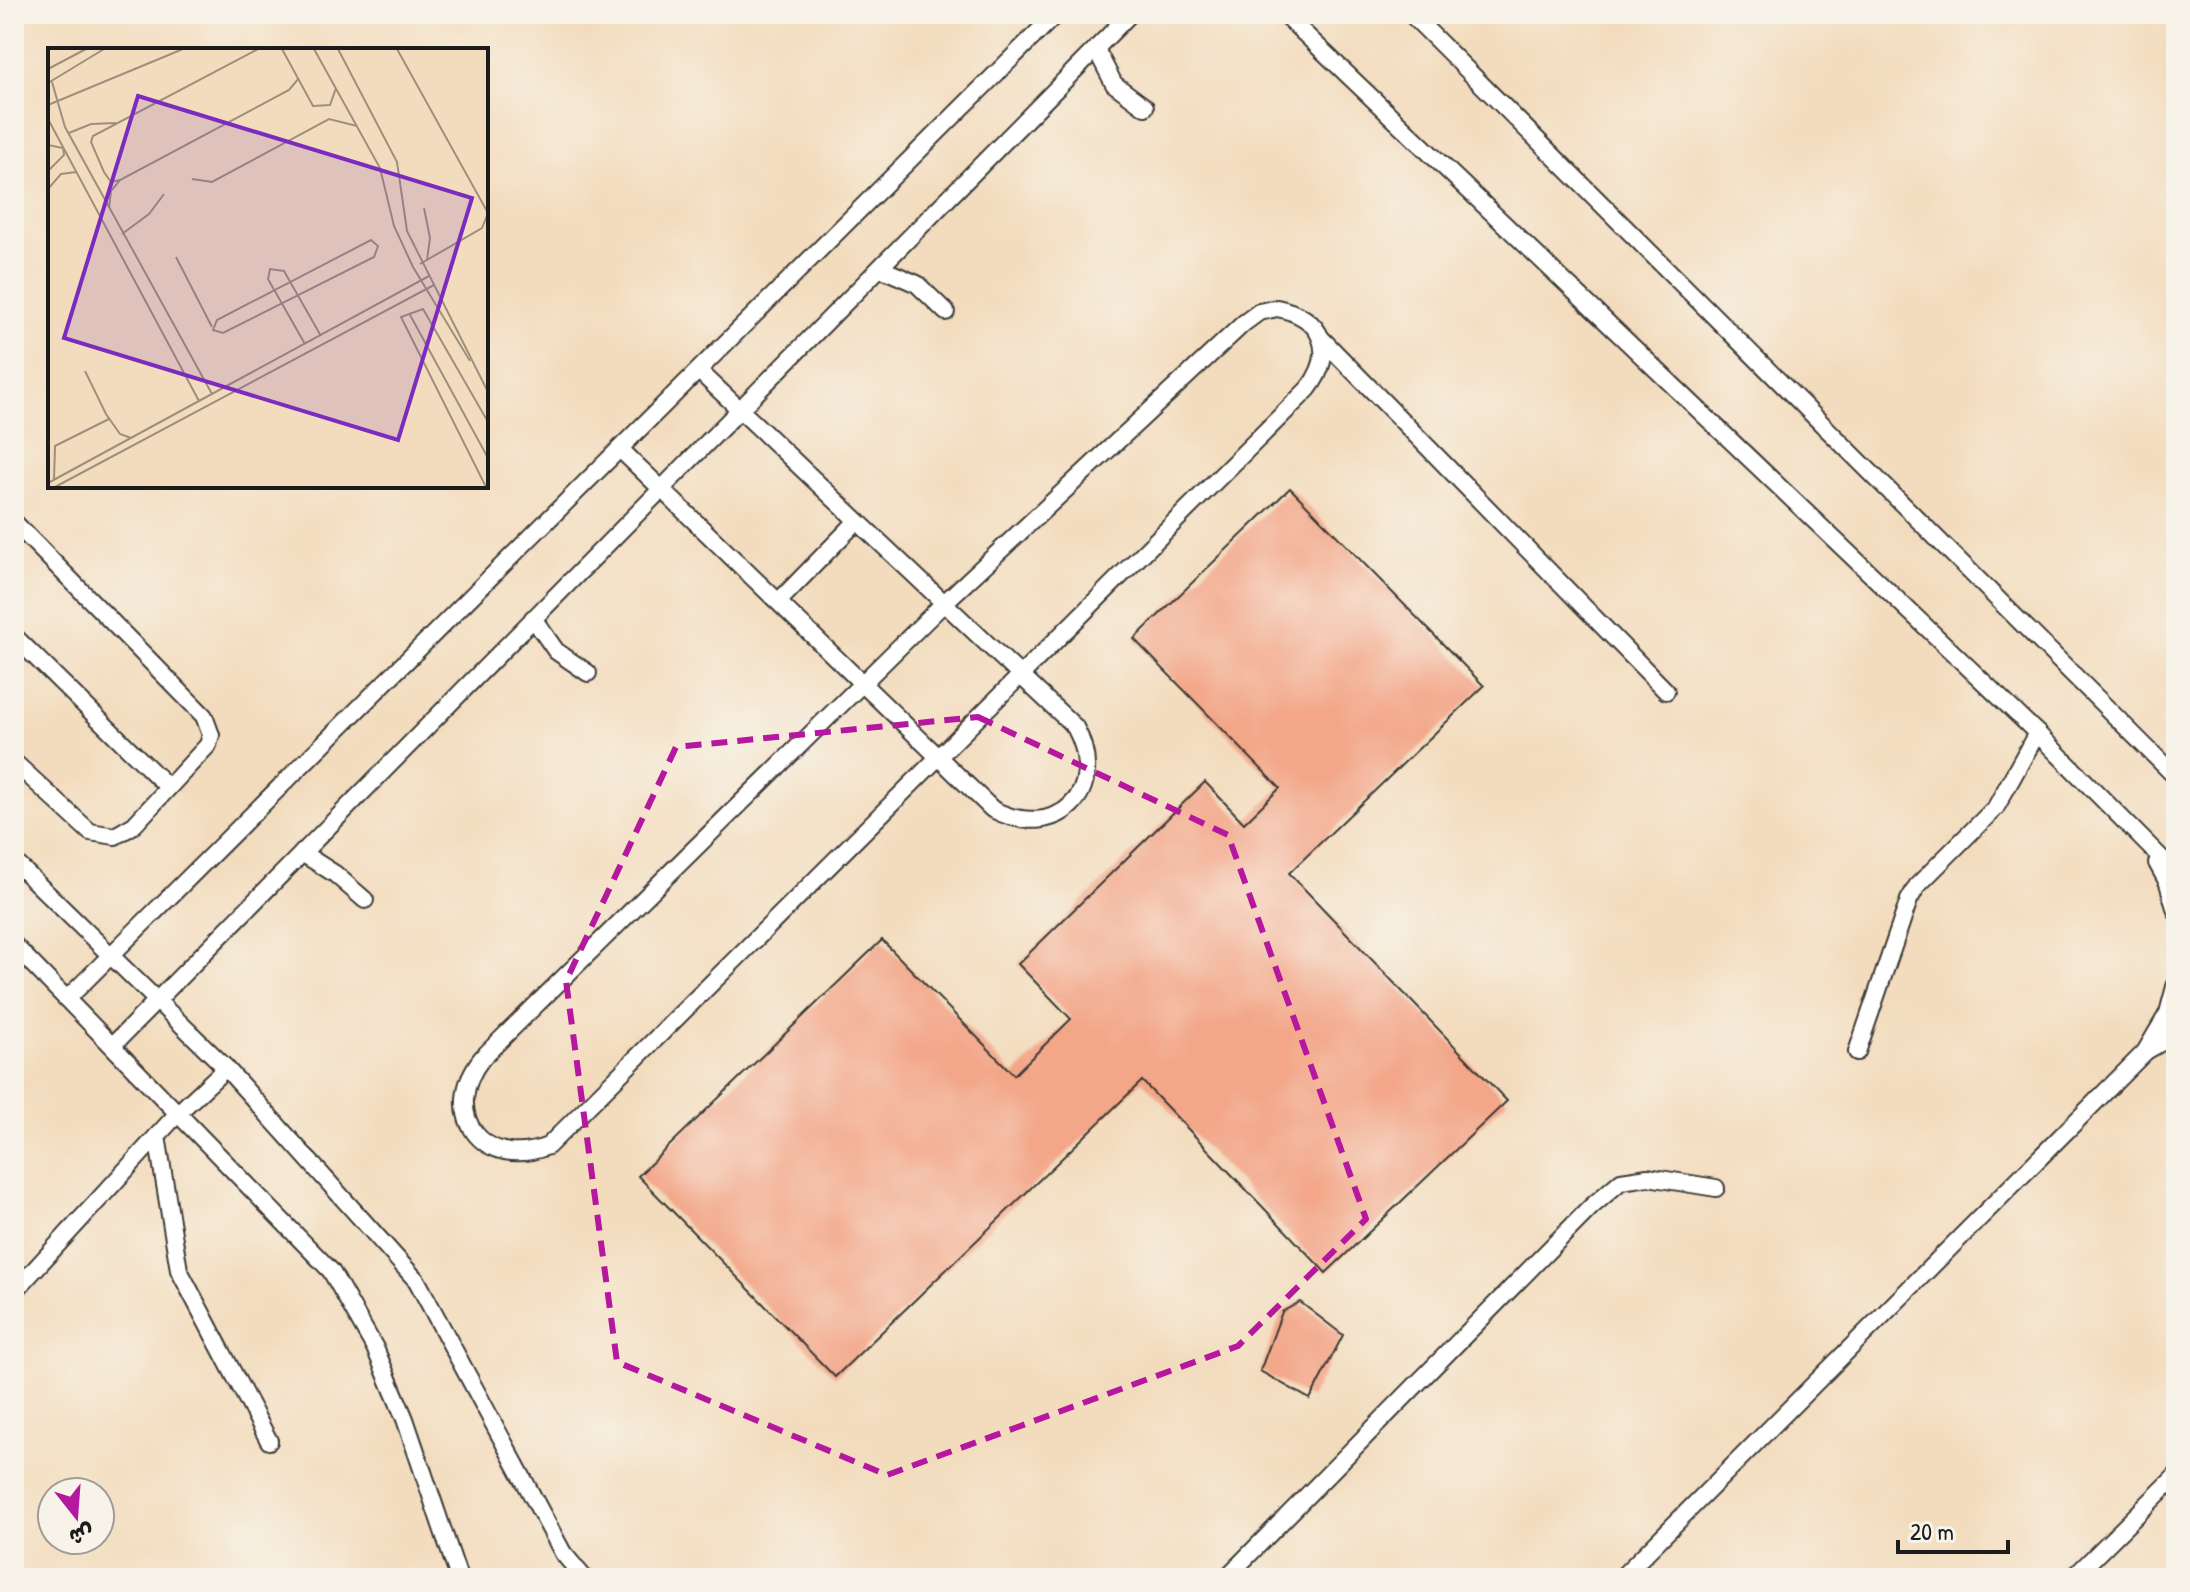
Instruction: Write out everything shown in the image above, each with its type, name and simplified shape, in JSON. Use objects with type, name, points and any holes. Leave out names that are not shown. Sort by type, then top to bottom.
[{"type":"lane","points":[[67,999],[1056,14]]},
{"type":"lane","points":[[113,1045],[1130,14]]},
{"type":"lane","points":[[1284,14],[2037,733],[2176,873]]},
{"type":"lane","points":[[1411,14],[2176,777]]},
{"type":"lane","points":[[1096,49],[1114,84],[1145,107]]},
{"type":"lane","points":[[880,268],[917,284],[946,312]]},
{"type":"lane","points":[[1321,338],[1322,365],[1308,389],[548,1146],[529,1153],[508,1153],[489,1146],[474,1132],[465,1114],[463,1094],[469,1074],[482,1058],[944,603],[1259,312],[1277,308],[1296,312],[1311,322],[1321,338],[1666,691]]},
{"type":"lane","points":[[620,449],[992,809],[1014,820],[1038,821],[1061,813],[1079,796],[1087,772],[1086,748],[1075,727],[699,371]]},
{"type":"lane","points":[[779,601],[857,521]]},
{"type":"lane","points":[[14,522],[204,716],[211,735],[208,745],[125,832],[102,836],[90,832],[14,762]]},
{"type":"lane","points":[[533,618],[556,651],[588,673]]},
{"type":"lane","points":[[14,636],[168,787]]},
{"type":"lane","points":[[1857,1052],[1909,900],[1917,886],[1996,807],[2037,733]]},
{"type":"lane","points":[[2147,844],[2168,883],[2176,911]]},
{"type":"lane","points":[[302,853],[335,874],[365,900]]},
{"type":"lane","points":[[14,861],[226,1068],[417,1281],[563,1553],[584,1578]]},
{"type":"lane","points":[[14,945],[331,1271],[381,1362],[459,1578]]},
{"type":"lane","points":[[1621,1578],[2145,1052],[2168,1013],[2176,983]]},
{"type":"lane","points":[[2145,1052],[2176,1034]]},
{"type":"lane","points":[[14,1292],[179,1112],[226,1068]]},
{"type":"lane","points":[[157,1136],[179,1270],[269,1441]]},
{"type":"lane","points":[[1226,1578],[1591,1207],[1621,1181],[1648,1177],[1716,1188]]},
{"type":"lane","points":[[2073,1578],[2176,1476]]},
{"type":"highlighted area","points":[[978,717],[1228,835],[1366,1219],[1238,1346],[887,1475],[617,1362],[566,981],[676,747]]},
{"type":"building","points":[[1290,488],[1484,686],[1289,873],[1507,1101],[1326,1273],[1142,1081],[835,1377],[638,1176],[882,940],[1014,1075],[1071,1019],[1018,964],[1205,782],[1244,823],[1280,788],[1134,639]]},
{"type":"building","points":[[1300,1302],[1343,1335],[1310,1399],[1260,1371],[1282,1312]]}]
